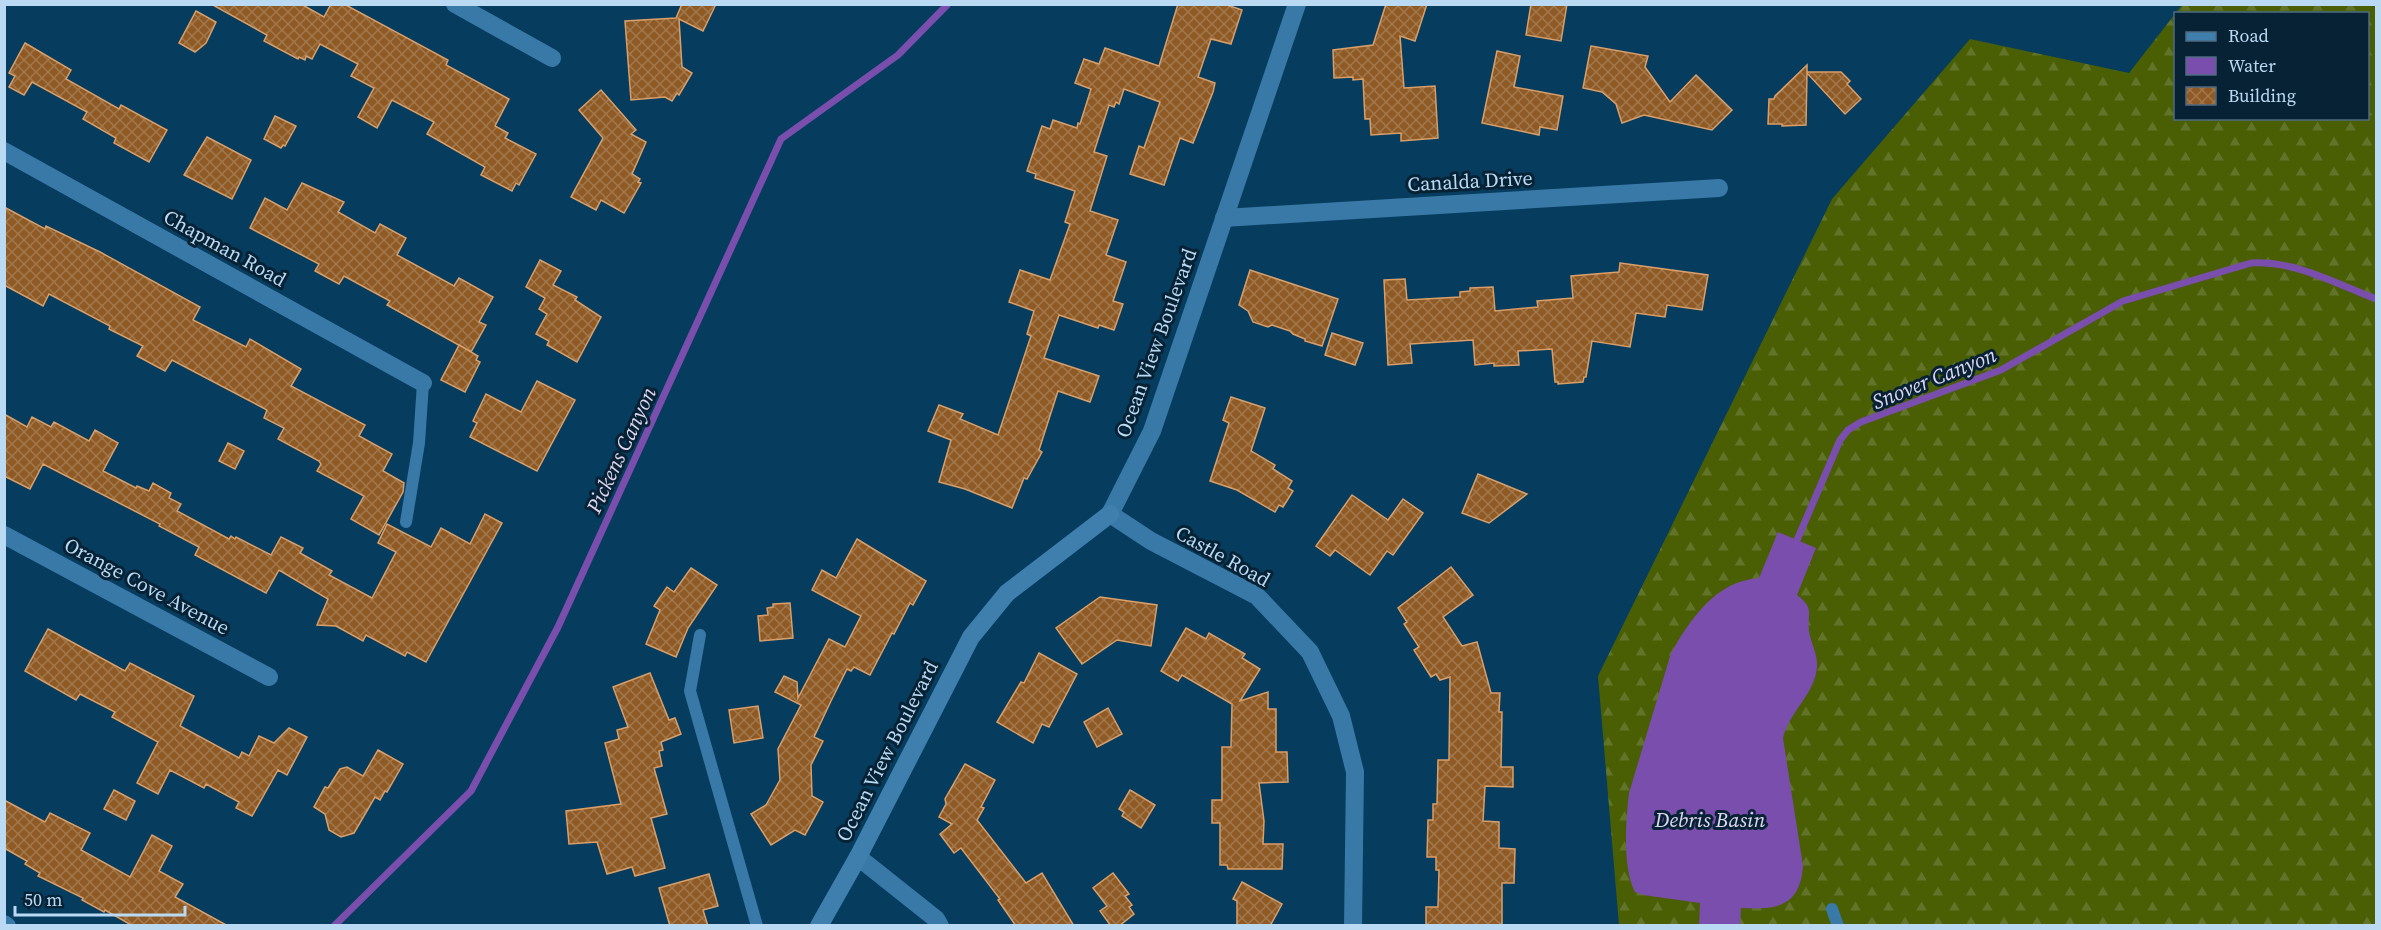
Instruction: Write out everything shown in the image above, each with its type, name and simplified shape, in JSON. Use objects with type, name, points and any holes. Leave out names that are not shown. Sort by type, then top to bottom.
[{"type":"street","points":[[455,4],[552,58]]},
{"type":"street","name":"Ocean View Boulevard","points":[[819,926],[858,857],[971,637],[1007,592],[1110,514],[1152,430],[1297,4]]},
{"type":"street","name":"Chapman Road","points":[[4,152],[423,383]]},
{"type":"street","name":"Canalda Drive","points":[[1224,218],[1719,188]]},
{"type":"street","name":"Castle Road","points":[[1110,514],[1150,541],[1257,596],[1310,652],[1341,716],[1355,772],[1353,926]]},
{"type":"street","name":"Orange Cove Avenue","points":[[4,536],[269,677]]},
{"type":"street","points":[[858,857],[936,919],[940,926]]},
{"type":"lane","points":[[406,522],[419,443],[423,383]]},
{"type":"lane","points":[[700,635],[690,691],[757,926]]},
{"type":"lane","points":[[1832,909],[1838,926]]},
{"type":"green space","points":[[2182,5],[2376,5],[2376,925],[1619,925],[1598,676],[1832,199],[1970,39],[2129,73],[2174,15],[2174,120],[2369,120],[2369,12],[2177,12]]},
{"type":"water","name":"Debris Basin","points":[[1778,532],[1816,548],[1797,595],[1809,611],[1809,631],[1817,667],[1812,686],[1783,738],[1803,866],[1801,880],[1797,890],[1784,903],[1765,908],[1741,908],[1740,925],[1699,925],[1700,903],[1635,892],[1628,870],[1627,857],[1626,830],[1629,793],[1671,653],[1687,627],[1706,604],[1730,586],[1759,578]]},
{"type":"building","points":[[211,4],[301,4],[324,17],[331,4],[344,4],[448,60],[446,65],[509,99],[495,126],[508,133],[505,138],[536,154],[519,185],[516,183],[512,191],[481,175],[485,167],[427,134],[434,122],[392,100],[377,128],[358,117],[374,88],[351,76],[358,64],[320,44],[312,59],[306,56],[305,60],[299,57],[298,59],[264,41],[267,35]]},
{"type":"building","points":[[682,4],[716,4],[703,31],[679,19],[682,67],[692,73],[679,95],[677,93],[672,101],[665,97],[631,100],[625,21],[676,18]]},
{"type":"building","points":[[1178,4],[1224,4],[1242,10],[1231,44],[1211,39],[1198,77],[1215,83],[1213,92],[1193,143],[1180,138],[1164,185],[1130,174],[1139,146],[1144,148],[1160,102],[1124,89],[1119,104],[1116,102],[1114,107],[1109,105],[1094,152],[1107,156],[1090,211],[1118,220],[1106,255],[1126,262],[1113,301],[1123,304],[1114,330],[1099,325],[1098,328],[1059,315],[1044,358],[1099,376],[1090,402],[1058,391],[1039,450],[1042,452],[1027,479],[1024,478],[1012,508],[965,489],[939,482],[951,440],[928,431],[939,405],[963,414],[960,419],[998,435],[1031,336],[1027,334],[1034,311],[1009,302],[1020,270],[1050,280],[1070,224],[1065,222],[1075,191],[1035,178],[1036,174],[1027,171],[1042,126],[1050,129],[1053,120],[1077,128],[1091,89],[1075,83],[1084,59],[1099,64],[1105,48],[1159,66]]},
{"type":"building","points":[[1386,4],[1427,4],[1415,41],[1400,36],[1404,88],[1435,86],[1438,138],[1401,141],[1401,133],[1371,135],[1370,119],[1365,119],[1363,79],[1334,78],[1333,50],[1373,45]]},
{"type":"building","points":[[1531,4],[1567,4],[1561,41],[1526,35]]},
{"type":"building","points":[[196,11],[216,22],[206,43],[195,52],[179,43]]},
{"type":"building","points":[[25,43],[71,70],[66,79],[119,109],[121,105],[167,130],[149,162],[114,143],[116,138],[83,119],[87,112],[32,82],[24,95],[9,87],[15,76],[9,73]]},
{"type":"building","points":[[1591,46],[1648,56],[1645,67],[1670,102],[1696,75],[1732,110],[1712,130],[1644,115],[1622,123],[1616,104],[1602,92],[1583,88]]},
{"type":"building","points":[[1497,51],[1520,56],[1514,87],[1563,96],[1557,130],[1540,127],[1539,135],[1482,123]]},
{"type":"building","points":[[1807,65],[1807,72],[1841,72],[1850,81],[1847,84],[1861,99],[1845,114],[1807,73],[1806,125],[1768,124],[1769,99],[1774,99]]},
{"type":"building","points":[[601,90],[636,130],[631,134],[646,142],[632,174],[640,179],[638,182],[641,183],[624,213],[601,200],[596,210],[571,197],[603,138],[579,110]]},
{"type":"building","points":[[275,116],[296,126],[285,146],[281,148],[264,139]]},
{"type":"building","points":[[207,137],[251,160],[232,199],[184,175]]},
{"type":"building","points":[[302,183],[344,202],[338,212],[375,233],[380,224],[406,238],[397,255],[454,286],[459,278],[493,297],[479,322],[486,325],[471,352],[387,305],[390,301],[344,276],[339,284],[315,271],[319,264],[250,228],[265,198],[287,210]]},
{"type":"building","points":[[4,207],[45,229],[46,226],[100,252],[200,307],[193,320],[246,347],[250,339],[301,369],[291,386],[365,425],[359,436],[392,454],[383,471],[404,483],[403,492],[379,535],[351,519],[364,496],[317,471],[321,464],[319,461],[278,439],[284,428],[264,418],[267,410],[172,360],[165,371],[137,356],[143,346],[49,294],[43,306],[4,285]]},
{"type":"building","points":[[540,260],[561,271],[553,285],[577,297],[575,300],[601,317],[577,362],[547,345],[549,341],[536,334],[547,314],[539,309],[545,298],[526,287]]},
{"type":"building","points":[[1620,263],[1708,275],[1702,310],[1667,305],[1665,317],[1636,313],[1630,347],[1592,341],[1586,377],[1583,382],[1558,384],[1555,382],[1552,349],[1518,351],[1519,365],[1494,366],[1494,363],[1475,365],[1473,340],[1410,344],[1412,363],[1388,365],[1384,280],[1405,279],[1407,300],[1460,297],[1460,292],[1470,291],[1470,288],[1493,287],[1495,311],[1538,307],[1537,301],[1573,298],[1571,276],[1619,272]]},
{"type":"building","points":[[1250,270],[1338,299],[1322,346],[1305,341],[1290,331],[1253,322],[1248,311],[1239,305]]},
{"type":"building","points":[[1332,333],[1363,343],[1355,365],[1325,355]]},
{"type":"building","points":[[459,345],[478,356],[476,360],[480,362],[465,392],[441,380]]},
{"type":"building","points":[[537,381],[575,400],[537,471],[470,437],[477,423],[473,421],[486,394],[521,412]]},
{"type":"building","points":[[1231,397],[1265,408],[1251,451],[1275,465],[1273,469],[1292,481],[1288,488],[1293,491],[1283,507],[1279,505],[1275,512],[1237,490],[1210,481],[1229,423],[1223,420]]},
{"type":"building","points":[[4,414],[27,427],[32,417],[51,427],[54,422],[89,441],[95,430],[118,443],[103,471],[136,488],[137,486],[149,491],[153,483],[171,493],[169,498],[181,504],[177,511],[229,539],[231,536],[235,539],[236,537],[271,555],[281,537],[303,548],[300,553],[332,571],[329,575],[372,598],[396,552],[378,543],[387,524],[431,547],[441,528],[470,544],[485,514],[502,523],[426,662],[407,652],[405,656],[366,635],[363,641],[336,626],[317,625],[328,599],[279,570],[266,593],[195,555],[199,547],[159,526],[160,524],[43,464],[30,489],[4,476]]},
{"type":"building","points":[[228,443],[244,451],[235,469],[219,461]]},
{"type":"building","points":[[1478,474],[1527,494],[1489,523],[1462,513]]},
{"type":"building","points":[[1352,495],[1388,520],[1403,499],[1423,513],[1393,555],[1387,551],[1370,575],[1335,550],[1330,556],[1316,546]]},
{"type":"building","points":[[857,539],[926,581],[913,605],[910,603],[894,634],[892,633],[870,675],[854,667],[851,671],[847,669],[831,701],[814,737],[823,741],[811,765],[812,796],[823,802],[805,835],[795,830],[771,845],[751,814],[766,805],[780,780],[778,749],[801,705],[775,692],[784,676],[797,682],[798,698],[829,639],[845,647],[861,616],[812,590],[822,570],[836,578]]},
{"type":"building","points":[[1451,567],[1473,595],[1443,617],[1462,646],[1477,642],[1491,693],[1500,693],[1501,767],[1513,767],[1513,787],[1485,786],[1483,821],[1499,822],[1499,848],[1515,849],[1514,883],[1502,883],[1502,926],[1426,926],[1426,907],[1438,907],[1439,870],[1436,870],[1436,857],[1427,857],[1428,820],[1433,820],[1433,804],[1437,804],[1438,760],[1449,760],[1450,677],[1440,680],[1436,674],[1431,677],[1414,650],[1419,647],[1404,624],[1407,622],[1398,608]]},
{"type":"building","points":[[691,568],[717,585],[688,628],[676,657],[646,644],[660,610],[654,606],[667,587],[674,592]]},
{"type":"building","points":[[1100,597],[1157,605],[1151,646],[1117,640],[1082,664],[1056,628]]},
{"type":"building","points":[[790,603],[793,638],[760,641],[758,616],[768,615],[767,608],[773,607],[773,604]]},
{"type":"building","points":[[1186,628],[1206,639],[1209,633],[1245,654],[1242,658],[1260,669],[1240,701],[1268,692],[1268,709],[1276,709],[1276,752],[1287,752],[1288,782],[1259,783],[1264,821],[1263,844],[1283,844],[1282,869],[1228,869],[1227,865],[1220,865],[1220,823],[1212,823],[1212,800],[1222,800],[1222,747],[1231,747],[1232,704],[1182,675],[1178,681],[1161,671]]},
{"type":"building","points":[[48,629],[125,671],[130,663],[194,696],[180,726],[239,758],[242,752],[249,756],[259,736],[274,743],[289,728],[307,737],[287,775],[278,770],[252,816],[236,808],[239,802],[206,784],[204,788],[170,770],[158,794],[137,783],[158,742],[112,717],[115,712],[80,694],[76,700],[25,671]]},
{"type":"building","points":[[1039,653],[1077,674],[1049,727],[1042,724],[1033,743],[997,722],[1021,682],[1024,683]]},
{"type":"building","points":[[650,673],[669,720],[675,718],[681,734],[661,742],[663,750],[659,751],[662,766],[654,768],[667,814],[651,818],[665,868],[635,876],[632,867],[607,874],[597,842],[569,844],[566,811],[621,804],[605,743],[619,739],[617,730],[628,727],[613,687]]},
{"type":"building","points":[[758,706],[763,738],[734,743],[729,710]]},
{"type":"building","points":[[1108,708],[1122,734],[1097,747],[1084,722]]},
{"type":"building","points":[[378,750],[403,764],[387,792],[385,791],[380,800],[375,797],[354,833],[341,837],[329,830],[325,814],[314,807],[325,787],[328,788],[340,769],[347,767],[363,776]]},
{"type":"building","points":[[965,764],[995,780],[977,820],[1026,883],[1042,873],[1074,926],[1016,926],[998,900],[1000,899],[961,848],[954,853],[940,834],[952,824],[939,817],[946,804],[945,799]]},
{"type":"building","points":[[114,790],[135,801],[126,820],[104,809]]},
{"type":"building","points":[[1130,790],[1155,805],[1141,828],[1122,816],[1124,812],[1119,809]]},
{"type":"building","points":[[4,800],[45,822],[50,813],[90,833],[81,850],[130,877],[152,835],[172,846],[159,871],[183,884],[175,897],[228,926],[133,926],[38,876],[40,873],[25,864],[27,861],[4,848]]},
{"type":"building","points":[[1113,873],[1129,894],[1125,896],[1132,905],[1129,907],[1134,914],[1119,926],[1111,926],[1100,911],[1107,906],[1093,888]]},
{"type":"building","points":[[709,874],[718,906],[703,910],[708,926],[670,926],[659,888]]},
{"type":"building","points":[[1242,882],[1282,904],[1270,926],[1237,926],[1237,901],[1233,899]]},
{"type":"waterway","name":"Pickens Canyon","points":[[334,926],[471,791],[558,627],[781,139],[898,55],[948,4]]},
{"type":"waterway","name":"Snover Canyon","points":[[1794,547],[1840,440],[1848,430],[1861,422],[2001,370],[2123,301],[2251,263],[2267,263],[2299,269],[2376,299]]}]
